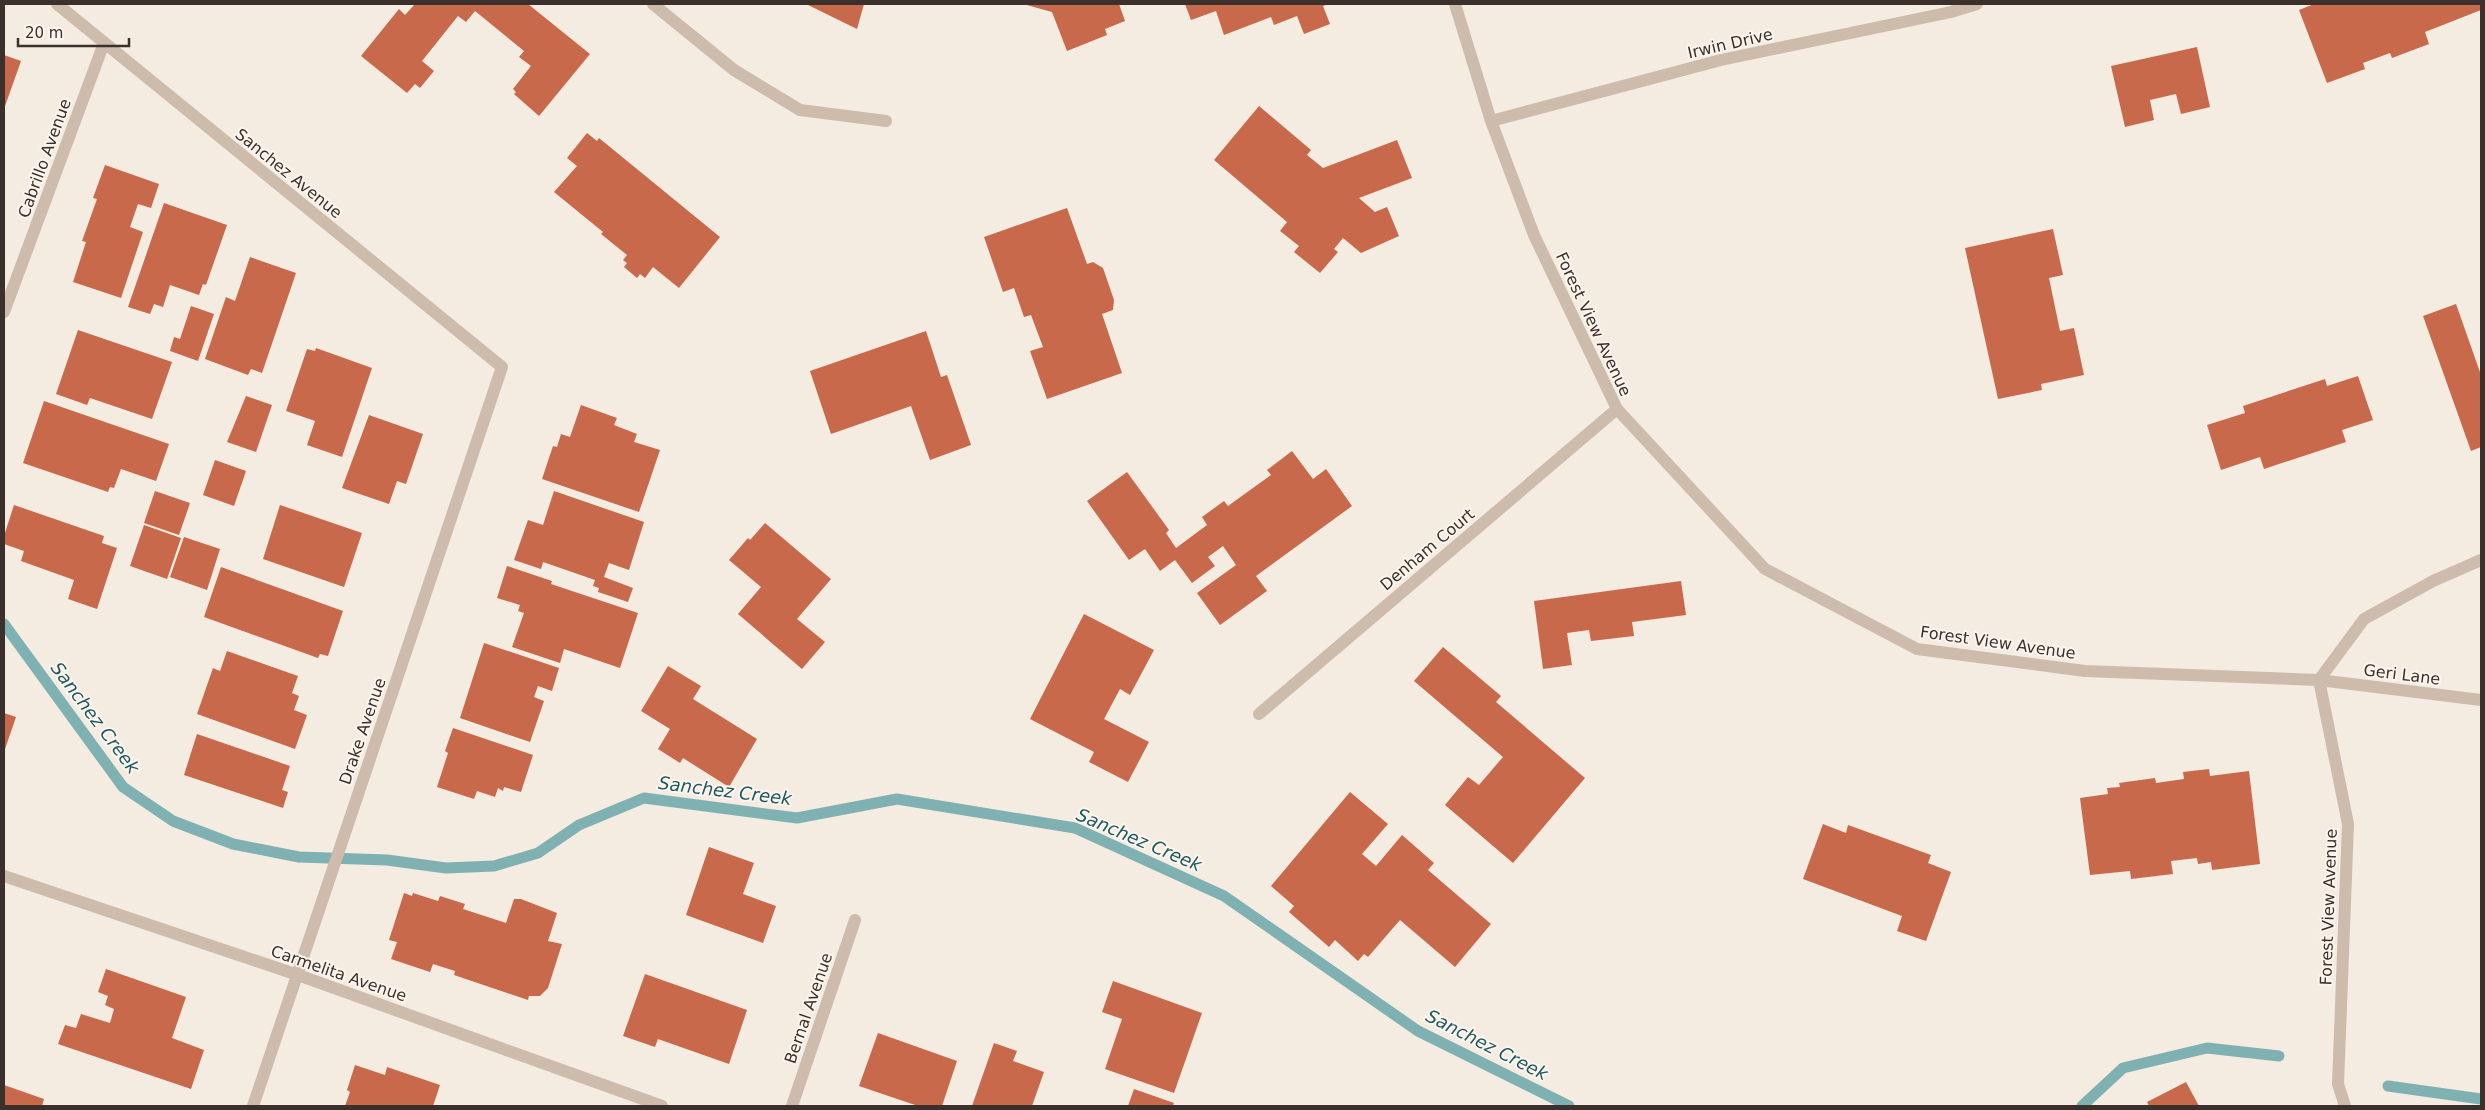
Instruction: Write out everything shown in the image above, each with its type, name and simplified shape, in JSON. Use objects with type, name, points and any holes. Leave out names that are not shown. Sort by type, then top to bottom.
[{"type":"street","name":"Sanchez Avenue","points":[[57,4],[502,367]]},
{"type":"street","points":[[653,4],[734,70],[800,110],[886,121]]},
{"type":"street","name":"Forest View Avenue","points":[[1456,4],[1491,121],[1534,235],[1617,409],[1766,569],[1917,649],[2085,671],[2319,680],[2348,824],[2338,1084],[2345,1106]]},
{"type":"street","name":"Irwin Drive","points":[[1491,121],[1721,60],[1951,12],[1977,4]]},
{"type":"street","name":"Cabrillo Avenue","points":[[4,312],[104,43]]},
{"type":"street","name":"Drake Avenue","points":[[253,1106],[502,367]]},
{"type":"street","name":"Denham Court","points":[[1259,714],[1617,409]]},
{"type":"street","points":[[2319,680],[2364,619],[2433,581],[2481,560]]},
{"type":"street","name":"Geri Lane","points":[[2319,680],[2481,700]]},
{"type":"street","name":"Carmelita Avenue","points":[[4,876],[298,975],[662,1106]]},
{"type":"street","name":"Bernal Avenue","points":[[792,1106],[855,920]]},
{"type":"building","points":[[415,4],[528,4],[590,54],[539,116],[514,94],[516,92],[513,89],[531,66],[519,57],[524,51],[475,11],[466,22],[458,16],[422,61],[434,71],[420,88],[415,84],[407,93],[361,56],[399,9],[405,15]]},
{"type":"building","points":[[806,4],[864,4],[857,29]]},
{"type":"building","points":[[1023,4],[1119,4],[1125,21],[1105,29],[1107,35],[1067,51],[1052,12]]},
{"type":"building","points":[[1185,4],[1329,4],[1323,6],[1330,24],[1304,34],[1297,16],[1274,25],[1271,17],[1224,35],[1216,11],[1191,20]]},
{"type":"building","points":[[2314,4],[2481,4],[2481,10],[2425,32],[2429,44],[2392,58],[2390,53],[2363,63],[2365,69],[2327,83],[2299,10]]},
{"type":"building","points":[[2197,47],[2210,107],[2181,114],[2176,94],[2150,100],[2154,120],[2125,127],[2111,66]]},
{"type":"building","points":[[4,55],[21,61],[4,109]]},
{"type":"building","points":[[1259,106],[1311,150],[1307,155],[1323,168],[1397,140],[1412,178],[1359,198],[1375,212],[1387,207],[1399,236],[1361,253],[1343,238],[1334,249],[1338,252],[1320,273],[1294,252],[1299,246],[1280,231],[1287,222],[1214,160]]},
{"type":"building","points":[[587,133],[597,141],[599,138],[720,237],[679,288],[653,267],[645,278],[640,274],[637,278],[624,267],[627,263],[623,260],[627,255],[601,234],[603,232],[554,192],[577,166],[567,158]]},
{"type":"building","points":[[105,165],[159,184],[151,208],[138,204],[130,227],[143,232],[121,298],[73,282],[86,242],[82,241],[97,199],[93,198]]},
{"type":"building","points":[[164,203],[227,225],[206,285],[203,284],[199,295],[170,285],[163,307],[154,304],[150,314],[128,307]]},
{"type":"building","points":[[1067,208],[1087,264],[1093,262],[1103,268],[1114,300],[1113,310],[1102,314],[1122,373],[1047,399],[1030,351],[1043,347],[1031,315],[1024,317],[1014,288],[1003,292],[984,237]]},
{"type":"building","points":[[2053,229],[2063,275],[2049,278],[2060,331],[2074,328],[2084,375],[2041,384],[2042,390],[1998,399],[1965,248]]},
{"type":"building","points":[[250,257],[296,273],[262,373],[251,369],[248,375],[205,359],[226,297],[235,301]]},
{"type":"building","points":[[2456,304],[2481,375],[2481,447],[2471,451],[2423,316]]},
{"type":"building","points":[[191,306],[214,314],[198,361],[170,351],[174,337],[180,339]]},
{"type":"building","points":[[78,330],[172,362],[152,419],[90,398],[87,405],[56,394]]},
{"type":"building","points":[[926,331],[941,377],[947,375],[971,445],[930,460],[911,406],[831,434],[810,371]]},
{"type":"building","points":[[316,348],[372,368],[342,457],[307,445],[315,421],[286,411],[307,349],[315,351]]},
{"type":"building","points":[[2358,376],[2373,420],[2342,430],[2346,442],[2264,469],[2260,457],[2221,470],[2207,425],[2245,413],[2243,406],[2325,379],[2327,386]]},
{"type":"building","points":[[246,396],[272,405],[256,452],[227,442]]},
{"type":"building","points":[[44,401],[169,444],[156,481],[121,469],[114,488],[110,487],[108,492],[23,463]]},
{"type":"building","points":[[581,405],[617,418],[614,425],[637,434],[634,442],[660,450],[639,512],[542,479],[553,446],[557,447],[561,434],[570,437]]},
{"type":"building","points":[[369,415],[423,434],[406,484],[397,481],[389,504],[342,488]]},
{"type":"building","points":[[1292,451],[1313,479],[1326,469],[1352,506],[1256,576],[1267,591],[1220,625],[1197,593],[1236,565],[1223,546],[1208,557],[1215,566],[1192,583],[1175,560],[1160,571],[1145,549],[1129,560],[1087,501],[1127,472],[1169,530],[1166,533],[1176,548],[1207,525],[1202,517],[1224,501],[1228,506],[1271,475],[1267,470]]},
{"type":"building","points":[[215,460],[246,471],[234,506],[203,495]]},
{"type":"building","points":[[155,491],[190,503],[179,535],[144,523]]},
{"type":"building","points":[[554,491],[644,522],[629,570],[609,563],[604,577],[633,588],[628,602],[598,592],[599,588],[593,586],[595,580],[543,562],[541,569],[514,560],[528,520],[543,525]]},
{"type":"building","points":[[14,505],[104,536],[102,543],[117,548],[97,609],[68,599],[74,580],[21,561],[24,551],[4,544],[4,536]]},
{"type":"building","points":[[280,505],[362,533],[344,587],[263,559]]},
{"type":"building","points":[[765,523],[831,579],[797,619],[825,642],[802,669],[738,614],[761,587],[729,560],[748,538],[750,540]]},
{"type":"building","points":[[144,525],[181,538],[167,579],[130,566]]},
{"type":"building","points":[[184,537],[220,549],[207,590],[170,577]]},
{"type":"building","points":[[507,566],[552,581],[551,584],[638,613],[620,668],[564,649],[560,663],[512,647],[524,613],[518,611],[520,605],[497,598]]},
{"type":"building","points":[[221,567],[343,611],[328,656],[320,654],[318,658],[204,617]]},
{"type":"building","points":[[1681,581],[1686,615],[1632,622],[1634,636],[1591,641],[1589,630],[1567,633],[1572,665],[1543,669],[1534,601]]},
{"type":"building","points":[[1084,614],[1154,650],[1130,695],[1120,689],[1104,719],[1149,742],[1128,782],[1089,762],[1094,752],[1030,719]]},
{"type":"building","points":[[484,643],[559,668],[552,691],[538,686],[534,697],[544,701],[530,742],[460,718]]},
{"type":"building","points":[[1443,647],[1501,696],[1496,702],[1585,778],[1513,863],[1445,805],[1468,777],[1479,785],[1503,757],[1414,681]]},
{"type":"building","points":[[227,651],[298,676],[292,693],[299,696],[294,710],[307,715],[295,749],[197,714],[213,668],[220,671]]},
{"type":"building","points":[[668,666],[701,686],[693,699],[757,739],[729,787],[683,758],[680,763],[658,749],[670,729],[641,711]]},
{"type":"building","points":[[4,713],[16,717],[4,752]]},
{"type":"building","points":[[453,728],[533,755],[521,792],[504,787],[503,791],[498,788],[495,797],[477,791],[474,799],[437,787],[448,753],[445,751]]},
{"type":"building","points":[[197,734],[290,766],[282,790],[288,792],[283,808],[184,775]]},
{"type":"building","points":[[2209,769],[2210,776],[2249,771],[2260,864],[2212,870],[2211,862],[2198,864],[2197,858],[2171,861],[2173,874],[2131,879],[2130,871],[2090,875],[2080,798],[2108,794],[2107,788],[2120,787],[2119,783],[2155,778],[2156,783],[2184,779],[2183,772]]},
{"type":"building","points":[[1350,792],[1388,824],[1362,854],[1376,866],[1402,835],[1434,863],[1428,870],[1491,924],[1455,967],[1400,920],[1368,957],[1364,954],[1358,961],[1335,940],[1329,947],[1289,912],[1294,906],[1271,886]]},
{"type":"building","points":[[1823,824],[1846,833],[1848,825],[1931,855],[1928,863],[1951,872],[1926,941],[1897,931],[1902,916],[1803,879]]},
{"type":"building","points":[[709,847],[754,863],[743,894],[776,906],[763,943],[686,915]]},
{"type":"building","points":[[404,893],[412,896],[413,893],[438,901],[440,896],[465,904],[463,909],[506,923],[514,899],[521,899],[557,913],[548,941],[562,944],[548,988],[540,996],[529,996],[528,1000],[454,975],[455,971],[433,964],[430,972],[391,959],[397,942],[389,940]]},
{"type":"building","points":[[106,969],[186,997],[172,1038],[204,1050],[191,1089],[58,1044],[65,1025],[76,1028],[81,1014],[110,1023],[114,1009],[105,1005],[108,996],[98,992]]},
{"type":"building","points":[[645,974],[747,1010],[729,1064],[658,1039],[655,1047],[623,1036]]},
{"type":"building","points":[[1113,981],[1202,1013],[1174,1093],[1105,1069],[1122,1019],[1102,1012]]},
{"type":"building","points":[[878,1033],[957,1061],[942,1106],[918,1106],[859,1086]]},
{"type":"building","points":[[994,1043],[1017,1051],[1013,1061],[1044,1072],[1032,1106],[972,1106]]},
{"type":"building","points":[[355,1065],[385,1075],[387,1067],[440,1085],[433,1106],[345,1106],[350,1092],[347,1090]]},
{"type":"building","points":[[2186,1082],[2199,1106],[2149,1106],[2147,1102]]},
{"type":"building","points":[[4,1085],[44,1099],[42,1106],[4,1106]]},
{"type":"building","points":[[1134,1089],[1174,1103],[1173,1106],[1128,1106]]},
{"type":"waterway","name":"Sanchez Creek","points":[[4,624],[123,787],[173,821],[233,844],[299,857],[387,860],[446,868],[494,866],[538,853],[579,825],[644,798],[797,818],[897,799],[1075,828],[1224,896],[1418,1031],[1569,1106]]},
{"type":"waterway","name":"Sanchez Creek","points":[[2082,1106],[2123,1068],[2207,1048],[2279,1056]]},
{"type":"waterway","name":"Sanchez Creek","points":[[2388,1086],[2481,1099]]}]
